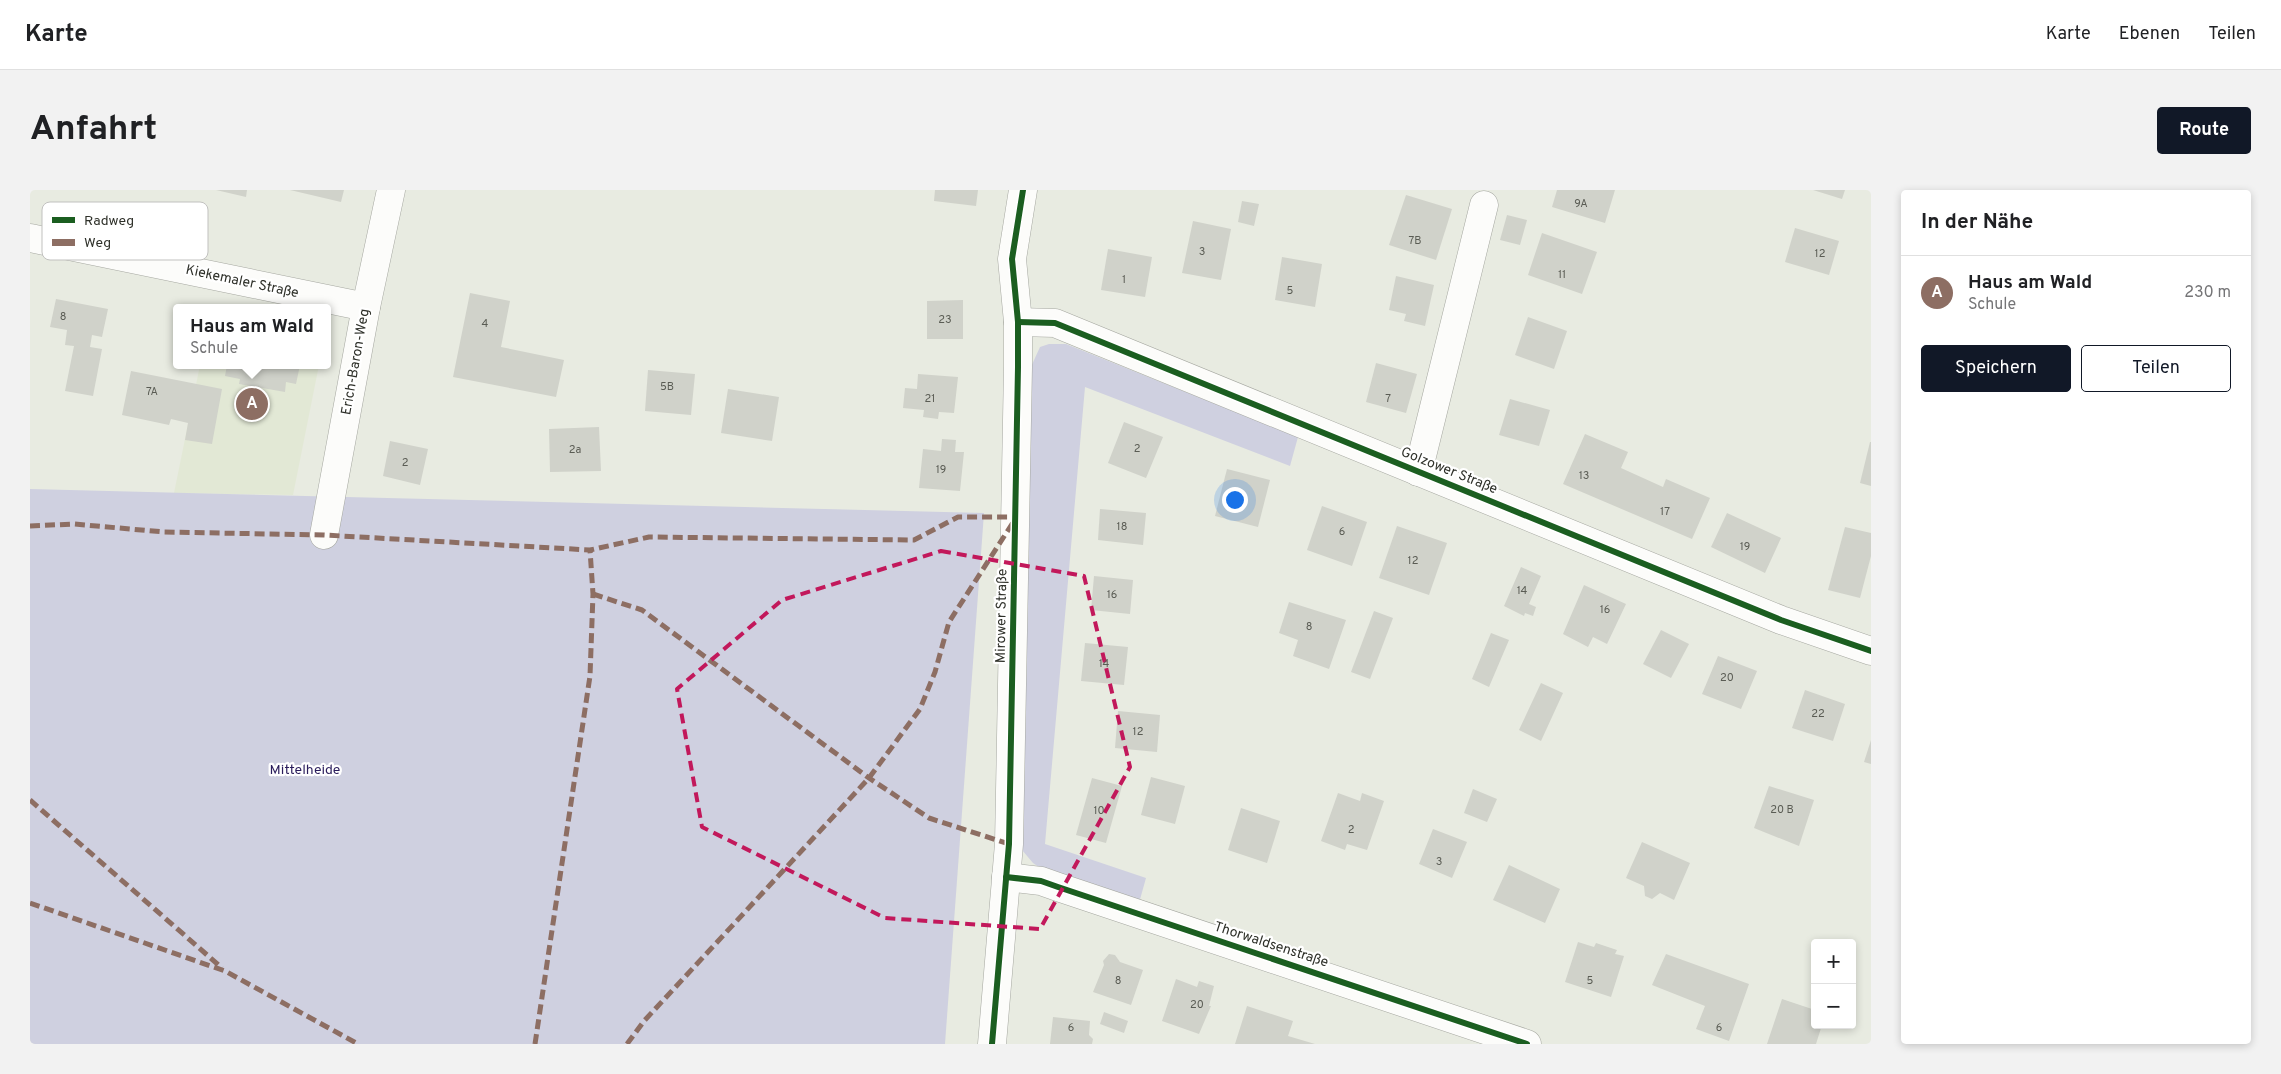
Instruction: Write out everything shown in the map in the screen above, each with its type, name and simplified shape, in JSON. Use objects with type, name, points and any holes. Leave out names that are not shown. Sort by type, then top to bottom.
[{"type":"street","name":"Erich-Baron-Weg","points":[[324,535],[366,307],[391,190]]},
{"type":"street","name":"Mirower Straße","points":[[992,1044],[1009,838],[1016,525],[1018,322],[1012,260],[1023,190]]},
{"type":"street","points":[[1418,472],[1484,205]]},
{"type":"street","name":"Kiekemaler Straße","points":[[137,260],[366,307]]},
{"type":"street","name":"Golzower Straße","points":[[1018,322],[1055,323],[1781,620],[1871,651]]},
{"type":"street","name":"Thorwaldsenstraße","points":[[1006,877],[1041,881],[1527,1044]]},
{"type":"highlighted area","points":[[941,551],[1084,576],[1130,767],[1040,929],[885,918],[702,827],[677,689],[782,600]]},
{"type":"shaded area","points":[[199,369],[318,369],[293,495],[174,493]]},
{"type":"green space","points":[[1049,344],[1066,344],[1298,437],[1290,466],[1085,387],[1045,844],[1146,878],[1139,903],[1048,873],[1033,863],[1022,850],[1030,369],[1040,347]]},
{"type":"green space","name":"Mittelheide","points":[[30,489],[984,513],[945,1044],[30,1044]]},
{"type":"building","points":[[216,190],[247,190],[246,197]]},
{"type":"building","points":[[290,190],[344,190],[341,202]]},
{"type":"building","points":[[935,190],[978,190],[976,206],[934,201]]},
{"type":"building","points":[[1557,190],[1615,190],[1605,223],[1552,207]]},
{"type":"building","points":[[1813,190],[1845,190],[1842,199]]},
{"type":"building","points":[[1406,195],[1452,209],[1436,260],[1389,245]]},
{"type":"building","points":[[1242,201],[1259,204],[1254,226],[1238,222]]},
{"type":"building","points":[[1507,215],[1527,220],[1520,245],[1500,240]]},
{"type":"building","points":[[1193,221],[1231,229],[1221,280],[1182,273]]},
{"type":"building","points":[[1795,228],[1839,241],[1829,275],[1785,262]]},
{"type":"building","points":[[1542,233],[1597,252],[1582,294],[1528,275]]},
{"type":"building","points":[[1108,249],[1152,257],[1145,297],[1101,290]]},
{"type":"building","points":[[1282,257],[1322,264],[1315,307],[1275,300]]},
{"type":"building","points":[[1396,276],[1434,285],[1425,326],[1404,321],[1406,314],[1389,310]]},
{"type":"building","points":[[470,293],[510,301],[501,347],[564,360],[556,397],[453,377]]},
{"type":"building","points":[[56,299],[108,309],[102,337],[92,335],[90,347],[102,349],[93,396],[65,391],[74,346],[65,345],[67,330],[50,327]]},
{"type":"building","points":[[963,300],[963,339],[927,339],[927,301]]},
{"type":"building","points":[[1528,317],[1567,331],[1554,369],[1515,355]]},
{"type":"building","points":[[1376,363],[1417,374],[1406,413],[1366,402]]},
{"type":"building","points":[[226,369],[299,369],[296,384],[286,382],[285,392],[239,384],[240,379],[225,376]]},
{"type":"building","points":[[648,370],[695,374],[691,415],[645,411]]},
{"type":"building","points":[[131,371],[222,389],[212,444],[185,440],[188,423],[171,419],[169,425],[122,415]]},
{"type":"building","points":[[918,374],[958,377],[954,413],[939,412],[938,419],[923,417],[924,410],[903,408],[905,388],[917,389]]},
{"type":"building","points":[[728,389],[779,397],[772,441],[721,433]]},
{"type":"building","points":[[1510,399],[1550,410],[1539,446],[1499,435]]},
{"type":"building","points":[[1124,422],[1163,437],[1146,478],[1108,463]]},
{"type":"building","points":[[599,427],[601,471],[550,472],[549,429]]},
{"type":"building","points":[[1585,434],[1628,452],[1621,468],[1663,487],[1666,479],[1710,498],[1692,539],[1563,484]]},
{"type":"building","points":[[942,439],[956,440],[955,452],[964,452],[960,491],[919,488],[923,449],[941,451]]},
{"type":"building","points":[[390,441],[428,449],[420,485],[383,476]]},
{"type":"building","points":[[1871,442],[1871,486],[1860,483]]},
{"type":"building","points":[[1227,469],[1270,480],[1258,527],[1215,516]]},
{"type":"building","points":[[1322,506],[1367,522],[1352,566],[1307,550]]},
{"type":"building","points":[[1100,509],[1146,513],[1143,545],[1098,540]]},
{"type":"building","points":[[1727,513],[1781,538],[1765,573],[1711,547]]},
{"type":"building","points":[[1397,526],[1447,543],[1429,595],[1379,578]]},
{"type":"building","points":[[1845,527],[1871,533],[1871,556],[1860,598],[1828,590]]},
{"type":"building","points":[[1521,567],[1541,576],[1529,604],[1536,607],[1533,616],[1525,613],[1524,616],[1504,606]]},
{"type":"building","points":[[1094,576],[1133,580],[1130,614],[1091,610]]},
{"type":"building","points":[[1584,585],[1626,604],[1607,644],[1593,637],[1588,647],[1563,634]]},
{"type":"building","points":[[1289,602],[1346,620],[1329,669],[1293,656],[1298,640],[1279,633]]},
{"type":"building","points":[[1374,611],[1393,618],[1370,679],[1351,672]]},
{"type":"building","points":[[1661,630],[1689,644],[1671,678],[1643,664]]},
{"type":"building","points":[[1491,633],[1509,640],[1489,687],[1472,679]]},
{"type":"building","points":[[1085,643],[1128,647],[1124,685],[1081,681]]},
{"type":"building","points":[[1718,656],[1757,671],[1741,709],[1702,694]]},
{"type":"building","points":[[1541,683],[1563,693],[1541,741],[1519,730]]},
{"type":"building","points":[[1805,690],[1845,704],[1833,741],[1792,728]]},
{"type":"building","points":[[1118,711],[1160,715],[1157,752],[1115,748]]},
{"type":"building","points":[[1871,740],[1871,764],[1864,762]]},
{"type":"building","points":[[1151,777],[1185,786],[1175,824],[1141,815]]},
{"type":"building","points":[[1092,778],[1122,786],[1106,843],[1076,835]]},
{"type":"building","points":[[1769,786],[1814,800],[1799,846],[1754,828]]},
{"type":"building","points":[[1473,789],[1497,799],[1487,822],[1464,813]]},
{"type":"building","points":[[1338,793],[1360,801],[1362,793],[1384,801],[1367,850],[1347,844],[1345,850],[1321,841]]},
{"type":"building","points":[[1241,808],[1280,821],[1267,863],[1228,850]]},
{"type":"building","points":[[1433,829],[1467,842],[1452,878],[1419,864]]},
{"type":"building","points":[[1642,842],[1690,863],[1674,900],[1660,893],[1652,899],[1645,896],[1644,886],[1626,878]]},
{"type":"building","points":[[1509,865],[1560,889],[1545,923],[1493,900]]},
{"type":"building","points":[[1578,942],[1594,947],[1596,943],[1617,950],[1615,954],[1624,956],[1611,997],[1565,982]]},
{"type":"building","points":[[1109,954],[1115,955],[1120,962],[1143,970],[1131,1005],[1093,992],[1104,965],[1103,961]]},
{"type":"building","points":[[1666,954],[1749,984],[1729,1041],[1696,1029],[1705,1006],[1652,985]]},
{"type":"building","points":[[1176,979],[1197,987],[1199,981],[1214,986],[1209,1006],[1211,1006],[1199,1034],[1162,1021]]},
{"type":"building","points":[[1782,999],[1811,1009],[1811,1029],[1821,1029],[1816,1044],[1767,1044]]},
{"type":"building","points":[[1247,1006],[1293,1021],[1288,1036],[1315,1044],[1235,1044]]},
{"type":"building","points":[[1104,1012],[1128,1021],[1124,1033],[1100,1024]]},
{"type":"building","points":[[1053,1017],[1090,1021],[1089,1035],[1093,1039],[1092,1044],[1050,1044]]},
{"type":"marked path","points":[[30,526],[74,524],[164,532],[324,535],[590,550],[649,537],[914,540],[958,517],[1017,517]]},
{"type":"marked path","points":[[627,1044],[644,1021],[869,778],[920,709],[935,672],[949,622],[1014,521]]},
{"type":"marked path","points":[[535,1044],[590,676],[593,594],[590,550]]},
{"type":"marked path","points":[[593,594],[642,610],[869,778],[929,818],[1009,844]]},
{"type":"marked path","points":[[30,800],[222,968]]},
{"type":"marked path","points":[[30,903],[225,971],[358,1044]]},
{"type":"cycle path","points":[[992,1044],[1009,844],[1018,367],[1018,322],[1012,259],[1023,190]]},
{"type":"cycle path","points":[[1018,322],[1055,323],[1781,620],[1871,651]]},
{"type":"cycle path","points":[[1006,877],[1041,881],[1527,1044]]},
{"type":"place","name":"Haus am Wald","points":[[252,404]]}]
